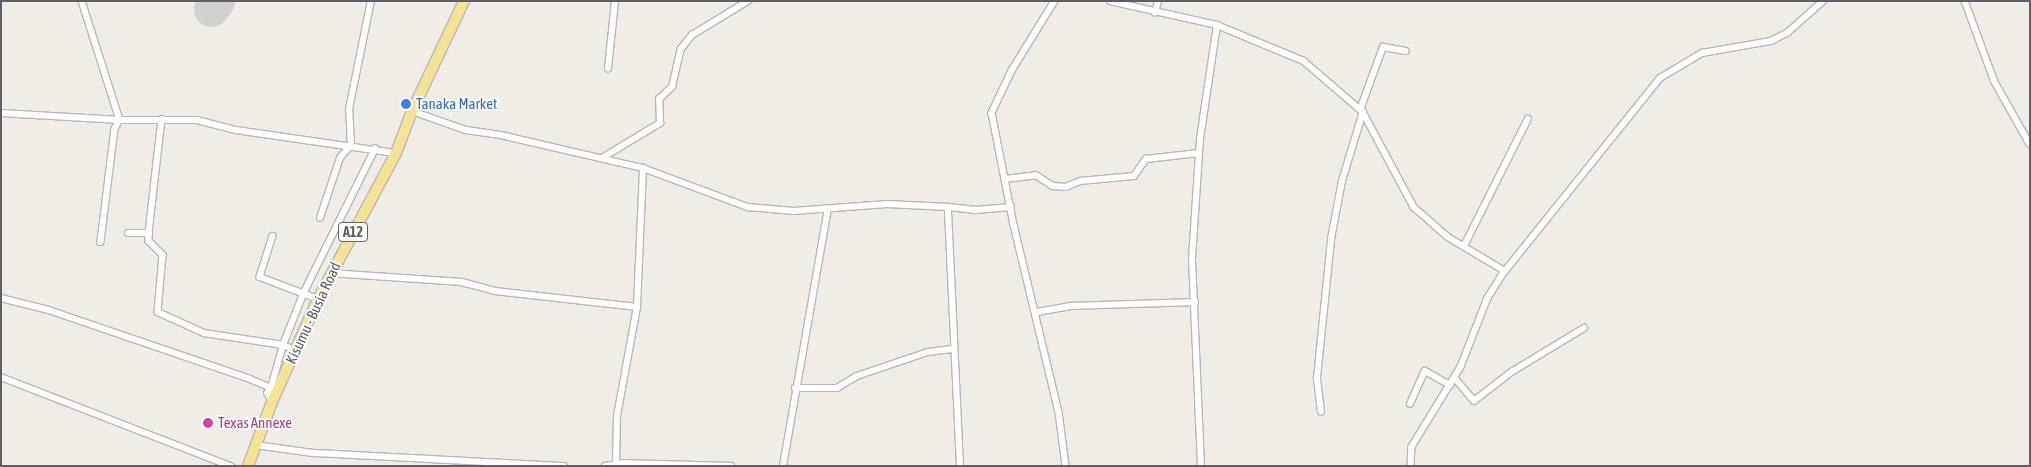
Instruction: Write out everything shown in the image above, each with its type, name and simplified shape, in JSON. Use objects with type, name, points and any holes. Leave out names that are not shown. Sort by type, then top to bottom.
[{"type":"highway","name":"Kisumu - Busia Road","points":[[248,466],[272,402],[318,298],[396,153],[412,111],[464,1]]},
{"type":"street","points":[[82,1],[120,120],[115,129],[101,242]]},
{"type":"street","points":[[320,218],[340,158],[351,145],[349,109],[371,1]]},
{"type":"street","points":[[608,69],[615,1]]},
{"type":"street","points":[[602,158],[659,124],[659,99],[672,87],[680,49],[692,35],[748,1]]},
{"type":"street","points":[[1055,1],[1012,71],[992,110],[1011,207],[1059,412],[1066,466]]},
{"type":"street","points":[[1110,1],[1155,14],[1217,25],[1304,61],[1362,111],[1414,207],[1429,223],[1505,272]]},
{"type":"street","points":[[1155,14],[1158,1]]},
{"type":"street","points":[[1411,466],[1410,454],[1415,441],[1455,378],[1470,349],[1488,298],[1505,272],[1660,78],[1702,54],[1771,41],[1787,33],[1823,1]]},
{"type":"street","points":[[1965,1],[1995,82],[2030,144]]},
{"type":"street","points":[[1201,466],[1192,259],[1199,154],[1217,25]]},
{"type":"street","points":[[1321,412],[1318,361],[1331,240],[1342,181],[1362,111],[1384,47],[1406,51]]},
{"type":"street","points":[[412,111],[466,130],[501,135],[643,168],[748,208],[769,211],[887,204],[948,207],[1011,207]]},
{"type":"street","points":[[1,113],[120,120],[197,120],[236,130],[351,145],[396,153]]},
{"type":"street","points":[[162,119],[149,234],[149,241],[164,255],[158,312],[204,333],[283,345],[295,350]]},
{"type":"street","points":[[1464,246],[1528,119]]},
{"type":"street","points":[[272,402],[268,393],[272,388],[283,345],[304,292],[375,149]]},
{"type":"street","points":[[1005,178],[1036,175],[1052,186],[1066,187],[1080,181],[1134,176],[1146,159],[1199,154]]},
{"type":"street","points":[[616,464],[618,416],[637,307],[643,168]]},
{"type":"street","points":[[948,207],[960,466]]},
{"type":"street","points":[[782,466],[828,209]]},
{"type":"street","points":[[128,233],[149,234]]},
{"type":"street","points":[[273,236],[260,277],[318,298]]},
{"type":"street","points":[[330,273],[462,282],[495,291],[637,307]]},
{"type":"street","points":[[1,298],[49,310],[209,363],[272,388]]},
{"type":"street","points":[[1037,312],[1070,306],[1195,302]]},
{"type":"street","points":[[1455,378],[1474,401],[1508,374],[1584,328]]},
{"type":"street","points":[[795,388],[838,388],[857,376],[928,352],[954,349]]},
{"type":"street","points":[[1410,404],[1425,371],[1450,385]]},
{"type":"street","points":[[1,377],[231,466]]},
{"type":"street","points":[[256,445],[328,454],[564,466]]},
{"type":"street","points":[[605,466],[616,464],[731,466]]},
{"type":"runway","points":[[211,9],[217,1]]},
{"type":"place","name":"Tanaka Market","points":[[406,104]]},
{"type":"place","name":"Texas Annexe","points":[[208,423]]}]
